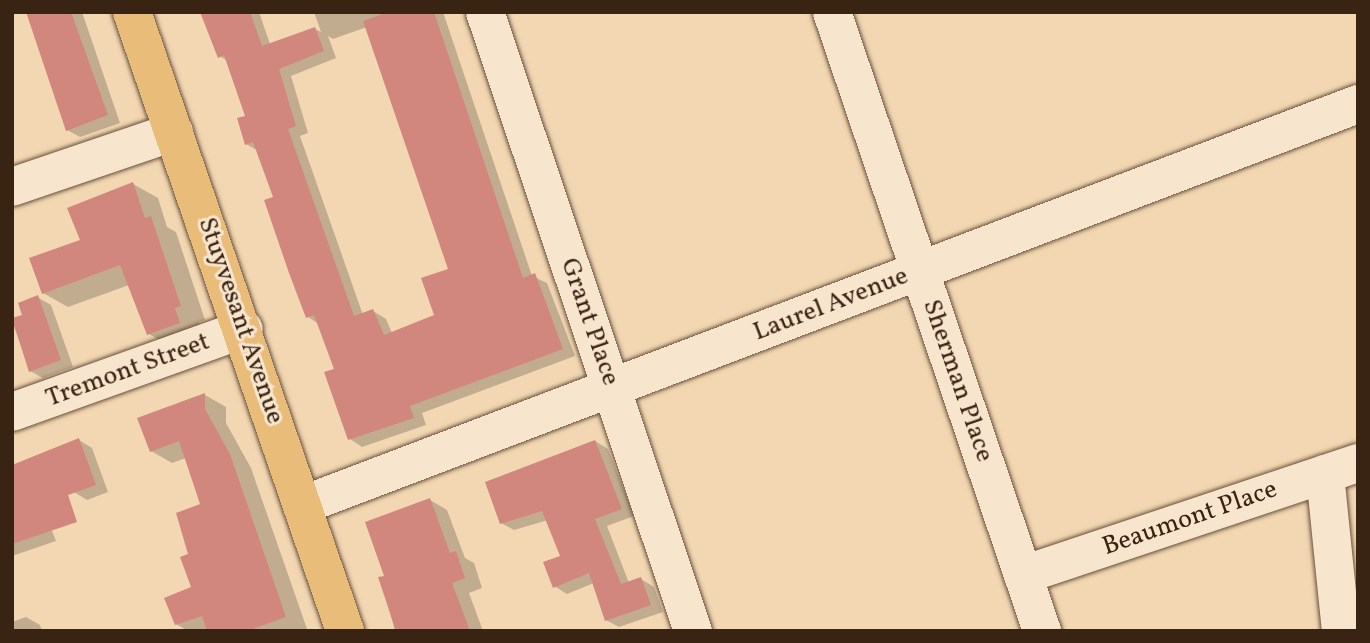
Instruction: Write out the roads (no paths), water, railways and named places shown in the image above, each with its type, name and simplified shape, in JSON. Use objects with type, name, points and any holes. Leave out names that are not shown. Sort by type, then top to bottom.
[{"type":"main road","name":"Stuyvesant Avenue","points":[[132,12],[244,329],[345,631]]},
{"type":"street","name":"Grant Place","points":[[485,12],[693,631]]},
{"type":"street","name":"Sherman Place","points":[[831,12],[1042,631]]},
{"type":"street","name":"Laurel Avenue","points":[[303,505],[1358,104]]},
{"type":"street","points":[[12,187],[174,132]]},
{"type":"street","name":"Tremont Street","points":[[12,412],[244,329]]},
{"type":"street","points":[[1341,468],[1341,631]]},
{"type":"street","name":"Beaumont Place","points":[[1023,575],[1341,468]]}]
